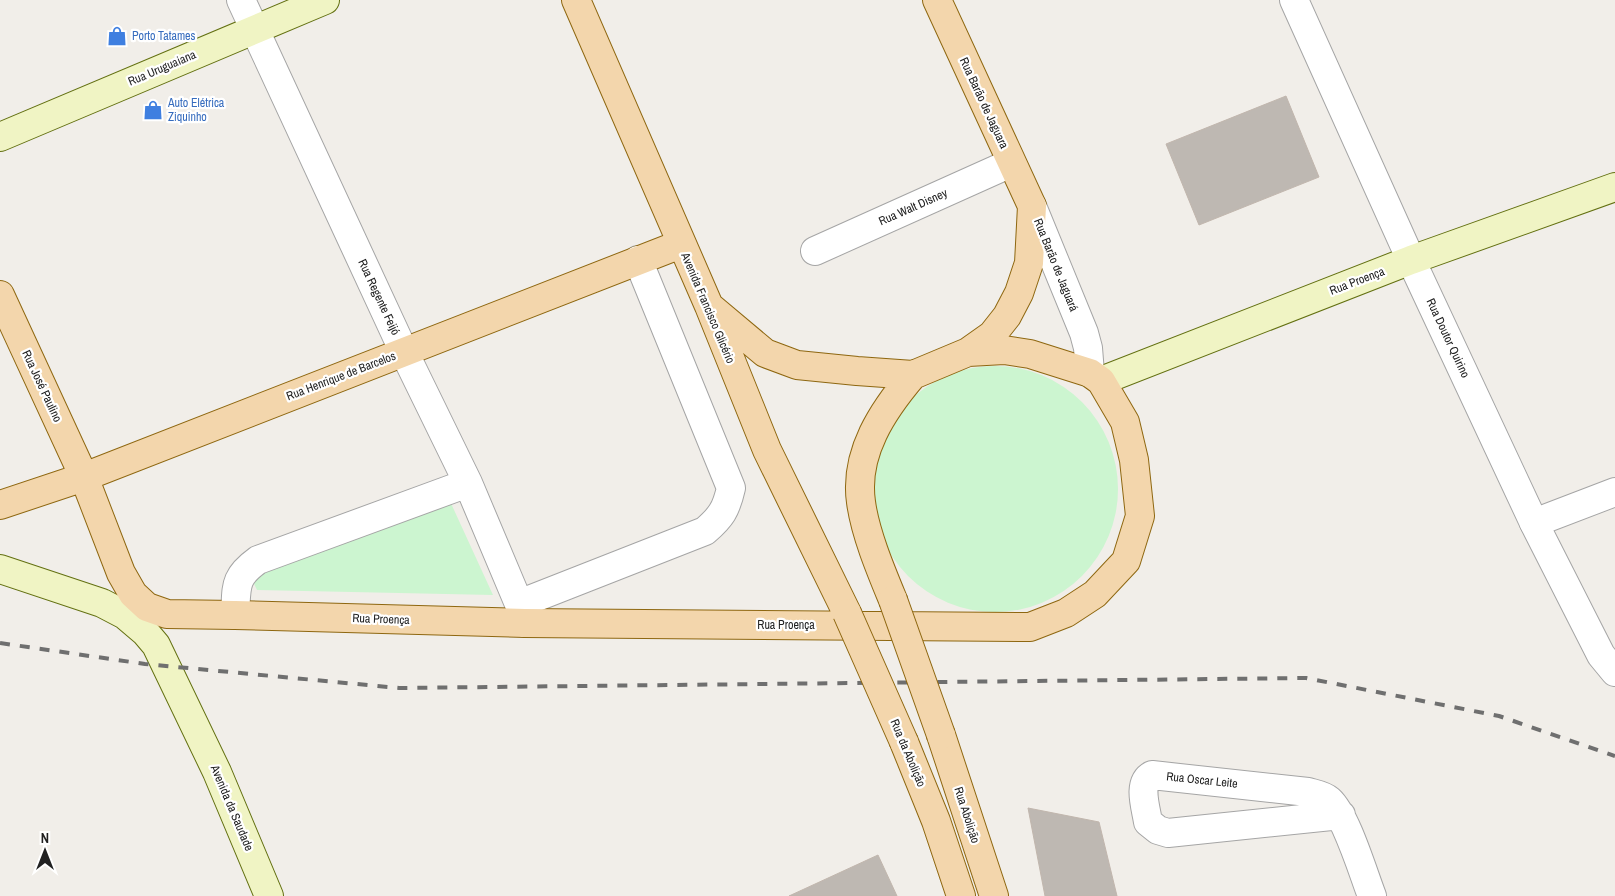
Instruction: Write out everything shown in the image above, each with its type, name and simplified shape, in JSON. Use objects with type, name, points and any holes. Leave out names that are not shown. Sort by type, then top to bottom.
[{"type":"main road","name":"Rua Uruguaiana","points":[[0,136],[254,28],[325,0]]},
{"type":"main road","name":"Avenida Francisco Glicério","points":[[576,0],[709,306],[767,450],[846,613]]},
{"type":"main road","name":"Rua Barão de Jaguara","points":[[937,0],[1032,206]]},
{"type":"main road","name":"Rua Proença","points":[[84,477],[121,573],[133,594],[147,607],[167,614],[522,614],[1030,627],[1066,613],[1095,594],[1126,561],[1140,516],[1134,460],[1125,422],[1096,377],[1411,260],[1615,187]]},
{"type":"main road","name":"Rua Barão de Jaguará","points":[[968,352],[992,335],[1007,316],[1019,293],[1029,263],[1032,206]]},
{"type":"main road","name":"Rua Henrique de Barcelos","points":[[0,505],[84,477],[681,244]]},
{"type":"main road","name":"Rua José Paulino","points":[[0,295],[84,477]]},
{"type":"main road","points":[[709,306],[765,353],[797,365],[858,372],[913,375],[968,352],[1004,350],[1030,354],[1096,377]]},
{"type":"main road","name":"Rua Abolição","points":[[913,375],[894,397],[879,420],[869,441],[861,473],[860,502],[872,545],[941,734],[994,896]]},
{"type":"main road","name":"Avenida da Saudade","points":[[0,569],[102,603],[125,615],[156,645],[193,720],[269,896]]},
{"type":"main road","name":"Rua da Abolição","points":[[846,613],[904,742],[936,821],[961,896]]},
{"type":"street","name":"Rua Regente Feijó","points":[[241,0],[404,352],[468,484],[522,614]]},
{"type":"street","name":"Rua Doutor Quirino","points":[[1294,0],[1411,260],[1534,523],[1601,655],[1614,671]]},
{"type":"street","name":"Rua Walt Disney","points":[[815,251],[1011,163]]},
{"type":"street","name":"Rua Barão de Jaguará","points":[[1032,206],[1084,333],[1096,377]]},
{"type":"street","name":"Rua Proença","points":[[522,614],[705,531],[720,517],[728,503],[731,488],[638,260]]},
{"type":"street","points":[[235,615],[237,586],[242,573],[258,560],[468,484]]},
{"type":"street","points":[[1534,523],[1615,492]]},
{"type":"street","name":"Rua Oscar Leite","points":[[1341,815],[1168,833],[1158,830],[1148,822],[1143,785],[1146,778],[1152,775],[1308,792],[1328,799],[1341,815],[1372,896]]},
{"type":"green space","points":[[1007,366],[1031,371],[1053,380],[1064,386],[1082,402],[1098,420],[1109,442],[1116,465],[1118,489],[1116,513],[1109,536],[1098,558],[1082,576],[1064,592],[1031,607],[1007,612],[983,612],[959,607],[926,592],[892,558],[881,536],[874,513],[872,477],[877,453],[892,420],[926,386],[948,375],[971,368]]},
{"type":"green space","points":[[449,499],[493,595],[257,590],[249,573]]},
{"type":"building","points":[[1286,96],[1319,177],[1199,225],[1166,144]]},
{"type":"building","points":[[1028,808],[1099,822],[1117,896],[1045,896]]},
{"type":"building","points":[[878,855],[897,896],[789,896]]},
{"type":"railway","points":[[0,643],[145,664],[399,688],[1306,678],[1499,716],[1615,756]]},
{"type":"place","name":"Porto Tatames","points":[[117,36]]},
{"type":"place","name":"Auto Elétrica Ziquinho","points":[[153,110]]}]
